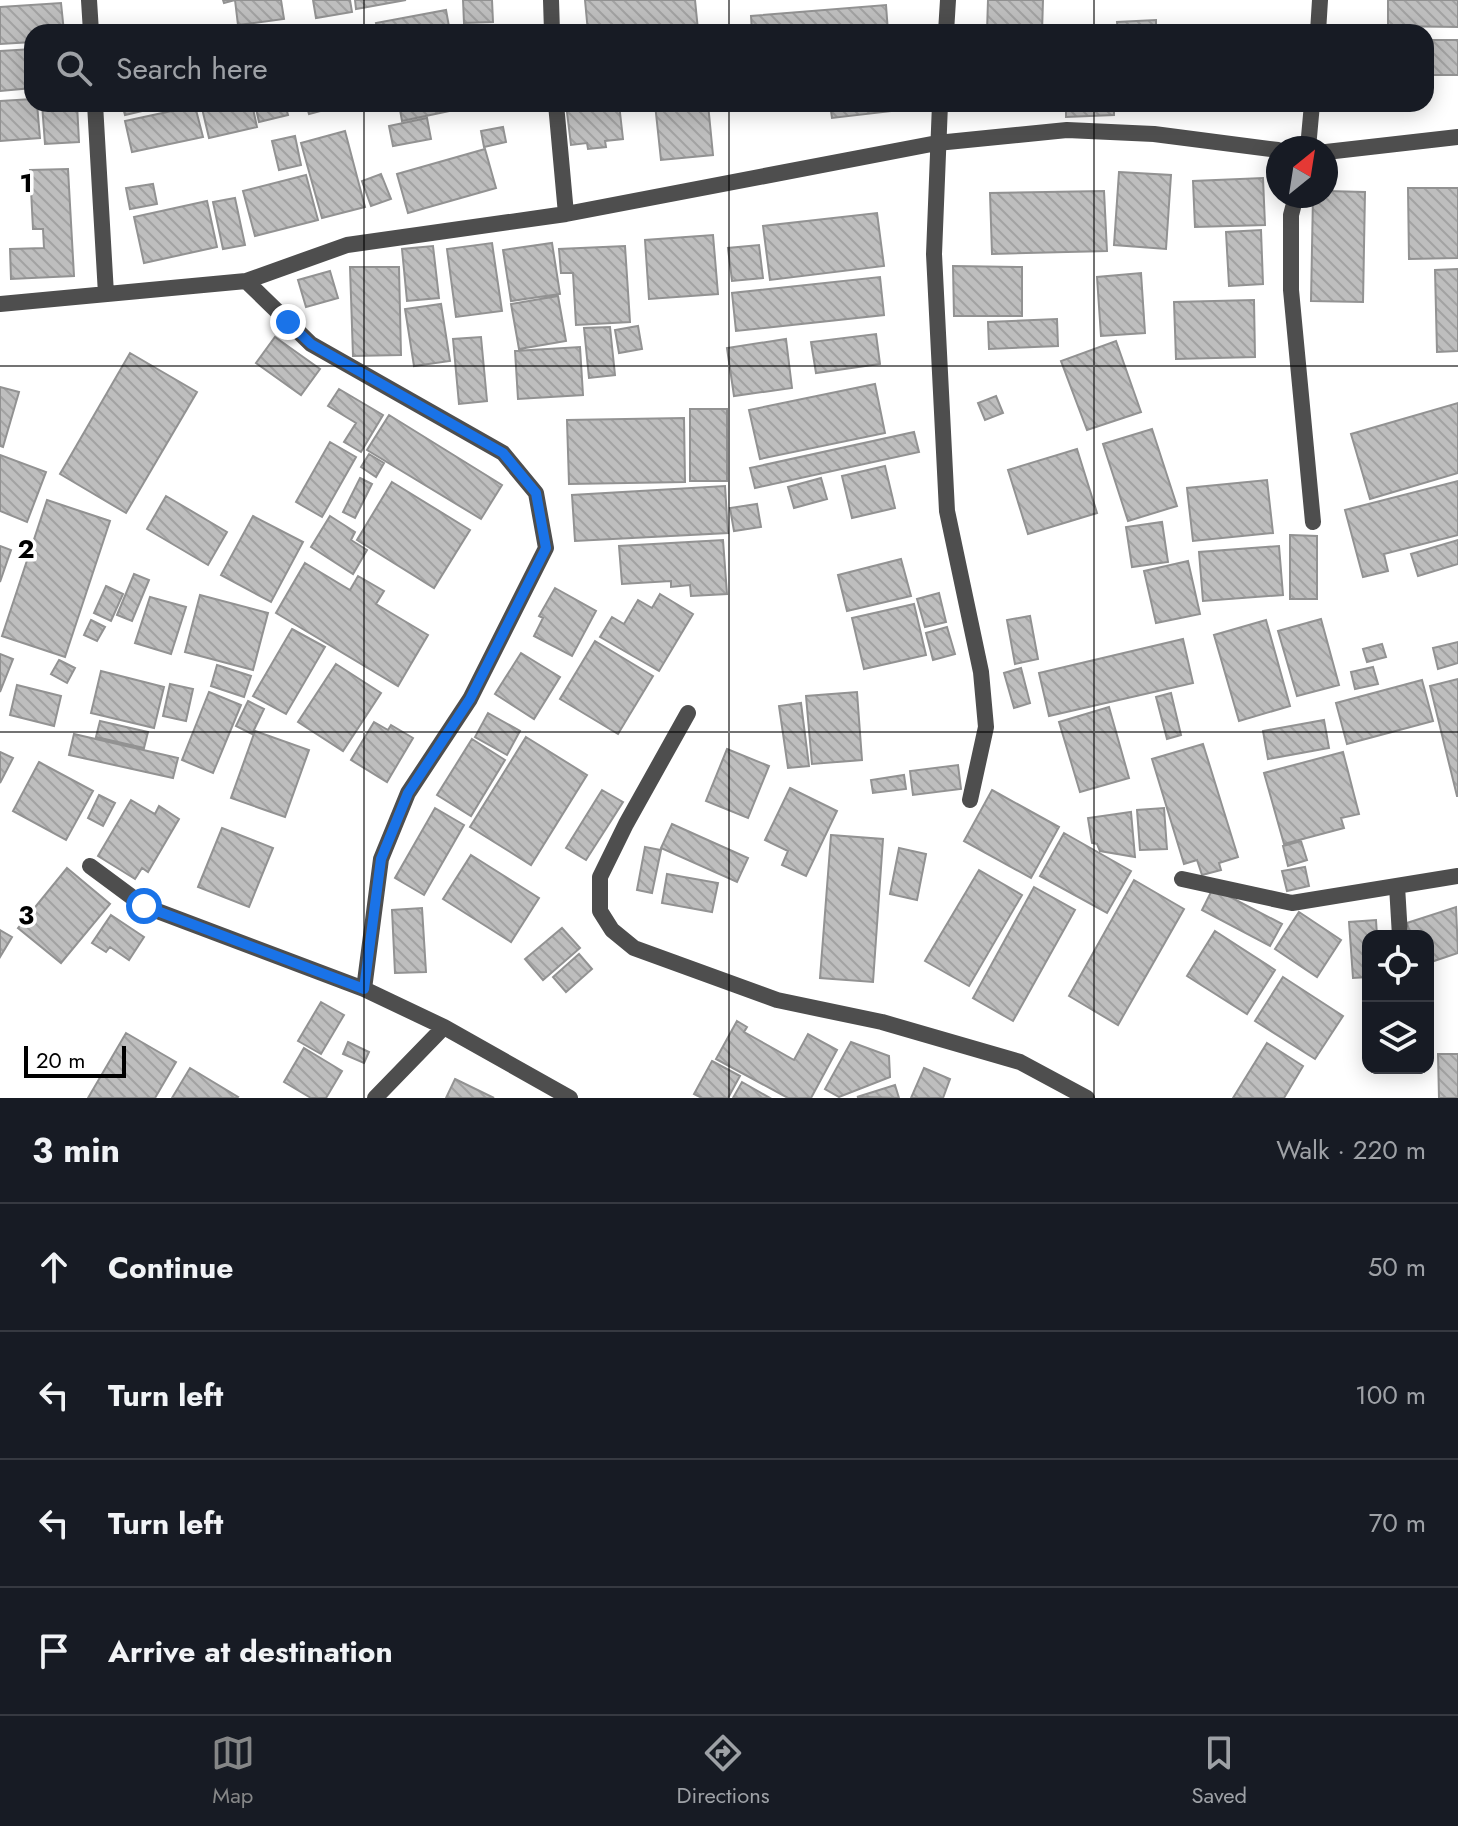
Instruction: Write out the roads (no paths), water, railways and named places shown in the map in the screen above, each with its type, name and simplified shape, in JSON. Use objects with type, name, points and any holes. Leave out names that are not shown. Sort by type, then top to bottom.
[{"type":"street","points":[[89,0],[90,24]]},
{"type":"street","points":[[551,0],[552,24]]},
{"type":"street","points":[[946,24],[948,0]]},
{"type":"street","points":[[1318,24],[1320,0]]},
{"type":"street","points":[[95,112],[106,294]]},
{"type":"street","points":[[557,112],[566,214]]},
{"type":"street","points":[[939,112],[934,254],[947,511],[981,672],[986,727],[970,800]]},
{"type":"street","points":[[1309,136],[1311,112]]},
{"type":"street","points":[[0,304],[246,281],[347,245],[566,214],[937,143],[1067,130],[1154,134],[1266,148]]},
{"type":"street","points":[[1338,151],[1458,137]]},
{"type":"street","points":[[1293,208],[1291,290],[1313,522]]},
{"type":"street","points":[[246,281],[311,344],[503,453],[536,493],[546,548],[470,699],[408,793],[381,859],[364,989]]},
{"type":"street","points":[[688,713],[600,877],[600,911],[612,930],[634,948],[777,1000],[882,1022],[1020,1062],[1087,1098]]},
{"type":"street","points":[[90,866],[144,906],[364,989],[444,1027],[570,1098]]},
{"type":"street","points":[[1182,879],[1292,903],[1458,876]]},
{"type":"street","points":[[1397,886],[1400,930]]},
{"type":"street","points":[[375,1098],[444,1027]]}]
